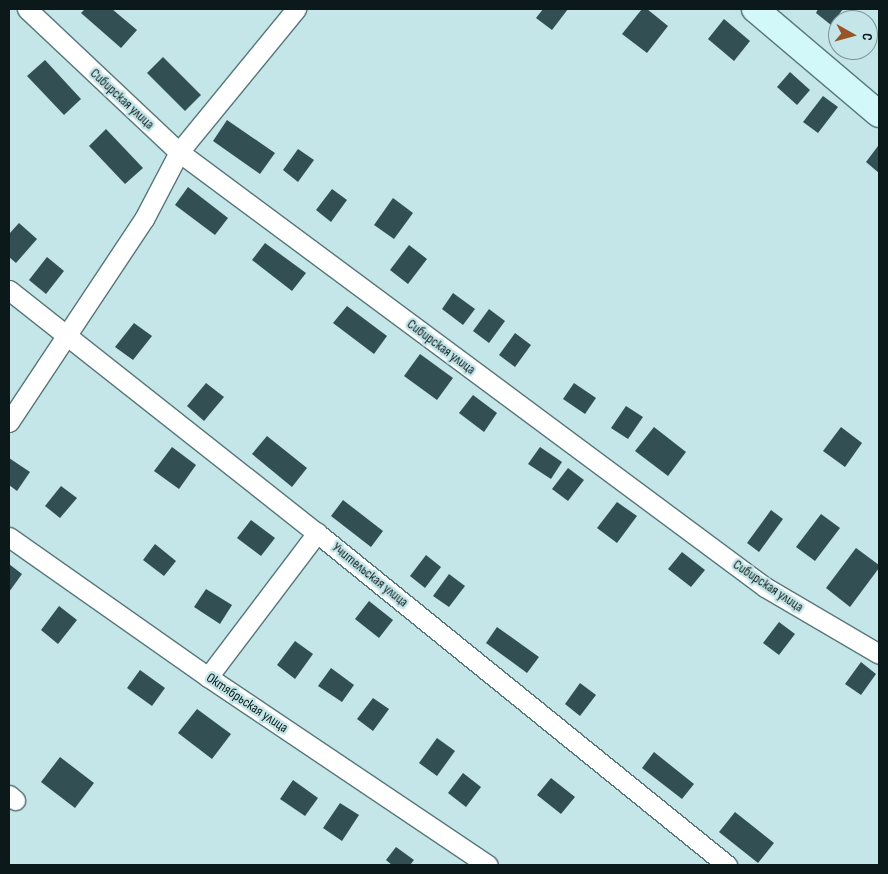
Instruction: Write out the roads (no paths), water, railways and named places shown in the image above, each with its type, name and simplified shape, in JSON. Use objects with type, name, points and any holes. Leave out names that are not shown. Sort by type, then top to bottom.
[{"type":"main road","points":[[755,9],[879,114]]},
{"type":"street","name":"Сибирская улица","points":[[27,9],[179,152],[765,586],[879,654]]},
{"type":"street","points":[[9,422],[144,219],[179,152],[296,9]]},
{"type":"street","name":"Учительская улица","points":[[9,290],[66,337],[317,533],[727,865]]},
{"type":"street","points":[[208,677],[317,533]]},
{"type":"street","name":"Октябрьская улица","points":[[9,537],[208,677],[488,865]]}]
